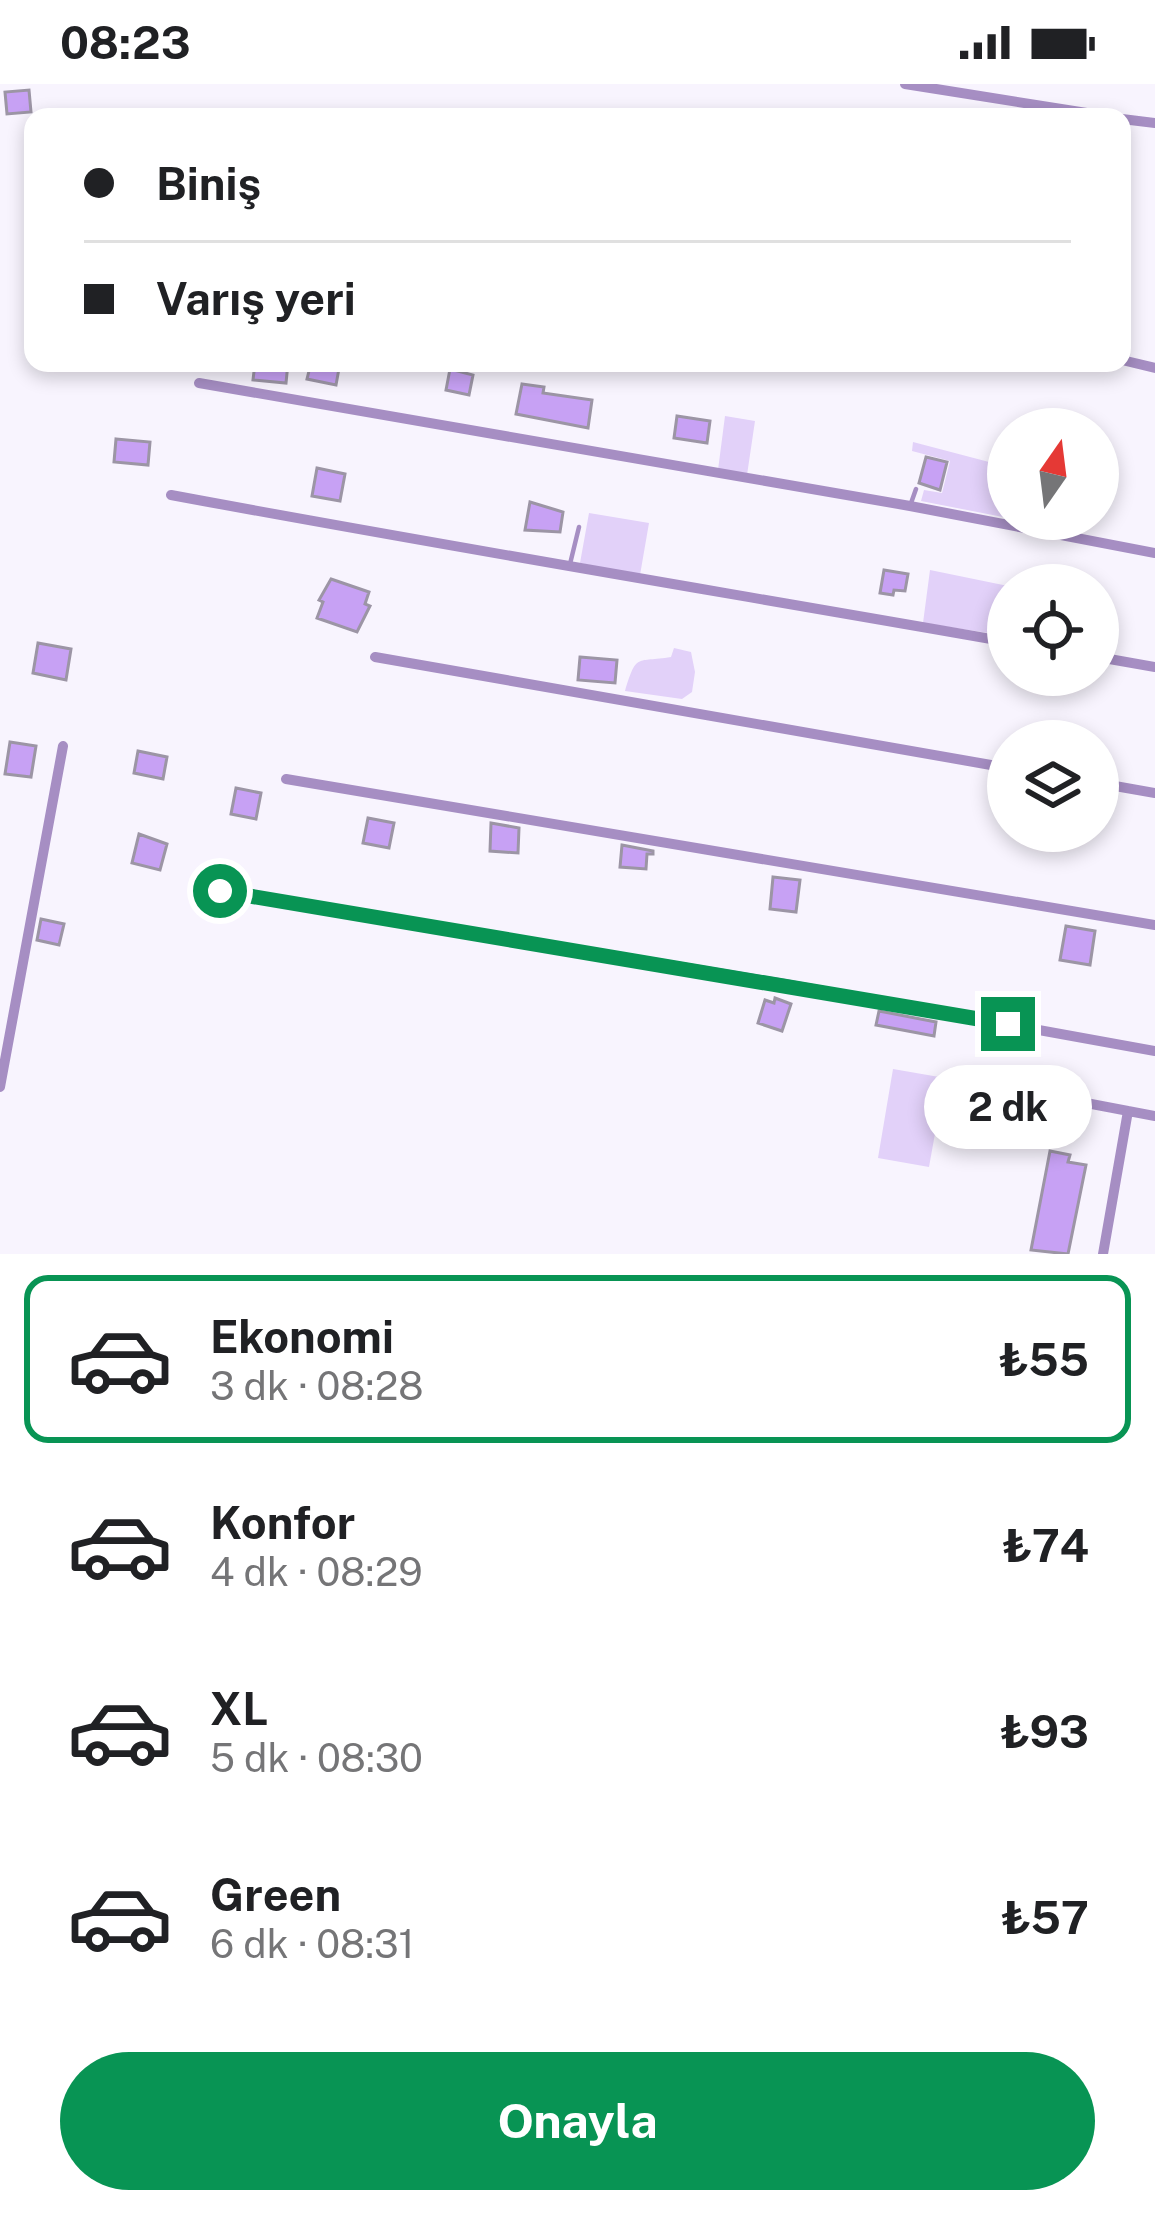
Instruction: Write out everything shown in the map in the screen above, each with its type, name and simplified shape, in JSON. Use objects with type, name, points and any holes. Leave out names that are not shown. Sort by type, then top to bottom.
[{"type":"street","points":[[905,84],[1056,108]]},
{"type":"street","points":[[199,383],[1155,553]]},
{"type":"street","points":[[171,496],[987,638]]},
{"type":"street","points":[[376,657],[987,764]]},
{"type":"street","points":[[1119,661],[1155,667]]},
{"type":"street","points":[[0,1087],[63,746]]},
{"type":"street","points":[[286,779],[1155,925]]},
{"type":"street","points":[[1119,787],[1155,793]]},
{"type":"street","points":[[220,891],[785,984],[1155,1052]]},
{"type":"street","points":[[957,1103],[986,1084],[1155,1116]]},
{"type":"street","points":[[1103,1254],[1128,1111]]},
{"type":"lane","points":[[910,506],[916,489]]},
{"type":"lane","points":[[569,569],[579,526]]},
{"type":"shaded area","points":[[725,416],[755,421],[747,475],[718,470]]},
{"type":"shaded area","points":[[913,442],[987,461],[987,514],[921,501],[924,490],[942,493],[950,461],[912,451]]},
{"type":"shaded area","points":[[589,513],[649,523],[640,575],[580,563]]},
{"type":"shaded area","points":[[930,570],[987,582],[987,633],[923,623]]},
{"type":"shaded area","points":[[674,648],[691,652],[692,692],[682,699],[625,691],[639,662],[671,657]]},
{"type":"shaded area","points":[[893,1069],[945,1078],[929,1167],[878,1158]]},
{"type":"building","points":[[29,90],[31,108],[7,114],[5,92]]},
{"type":"building","points":[[254,372],[287,372],[286,383],[253,380]]},
{"type":"building","points":[[309,372],[338,372],[336,385],[307,379]]},
{"type":"building","points":[[449,372],[473,375],[469,395],[446,390]]},
{"type":"building","points":[[522,384],[544,387],[543,393],[592,400],[588,428],[516,414]]},
{"type":"building","points":[[677,416],[710,421],[707,443],[674,438]]},
{"type":"building","points":[[116,439],[150,442],[148,465],[114,462]]},
{"type":"building","points":[[926,457],[947,462],[940,490],[919,483]]},
{"type":"building","points":[[317,468],[345,474],[340,501],[312,496]]},
{"type":"building","points":[[530,502],[563,512],[560,532],[525,530]]},
{"type":"building","points":[[884,570],[908,574],[905,591],[880,593]]},
{"type":"building","points":[[331,579],[369,592],[365,604],[370,606],[357,632],[317,618],[323,602],[319,600]]},
{"type":"building","points":[[38,643],[71,649],[66,680],[33,673]]},
{"type":"building","points":[[580,657],[617,660],[615,683],[578,680]]},
{"type":"building","points":[[10,742],[36,746],[31,777],[5,774]]},
{"type":"building","points":[[138,751],[167,757],[163,779],[134,773]]},
{"type":"building","points":[[236,788],[261,793],[256,819],[231,814]]},
{"type":"building","points":[[368,818],[394,823],[389,848],[363,843]]},
{"type":"building","points":[[491,823],[519,828],[518,853],[490,851]]},
{"type":"building","points":[[139,834],[167,844],[160,870],[132,863]]},
{"type":"building","points":[[622,845],[653,851],[647,854],[646,869],[620,867]]},
{"type":"building","points":[[773,877],[800,880],[796,912],[770,909]]},
{"type":"building","points":[[41,919],[64,924],[59,945],[37,940]]},
{"type":"building","points":[[1066,926],[1095,931],[1090,965],[1060,960]]},
{"type":"building","points":[[775,998],[791,1004],[782,1031],[758,1023],[765,1000],[774,1003]]},
{"type":"building","points":[[879,1011],[936,1022],[934,1036],[876,1025]]},
{"type":"building","points":[[1050,1151],[1070,1155],[1068,1162],[1086,1165],[1068,1254],[1031,1250]]},
{"type":"route","points":[[220,891],[1008,1024]]}]
